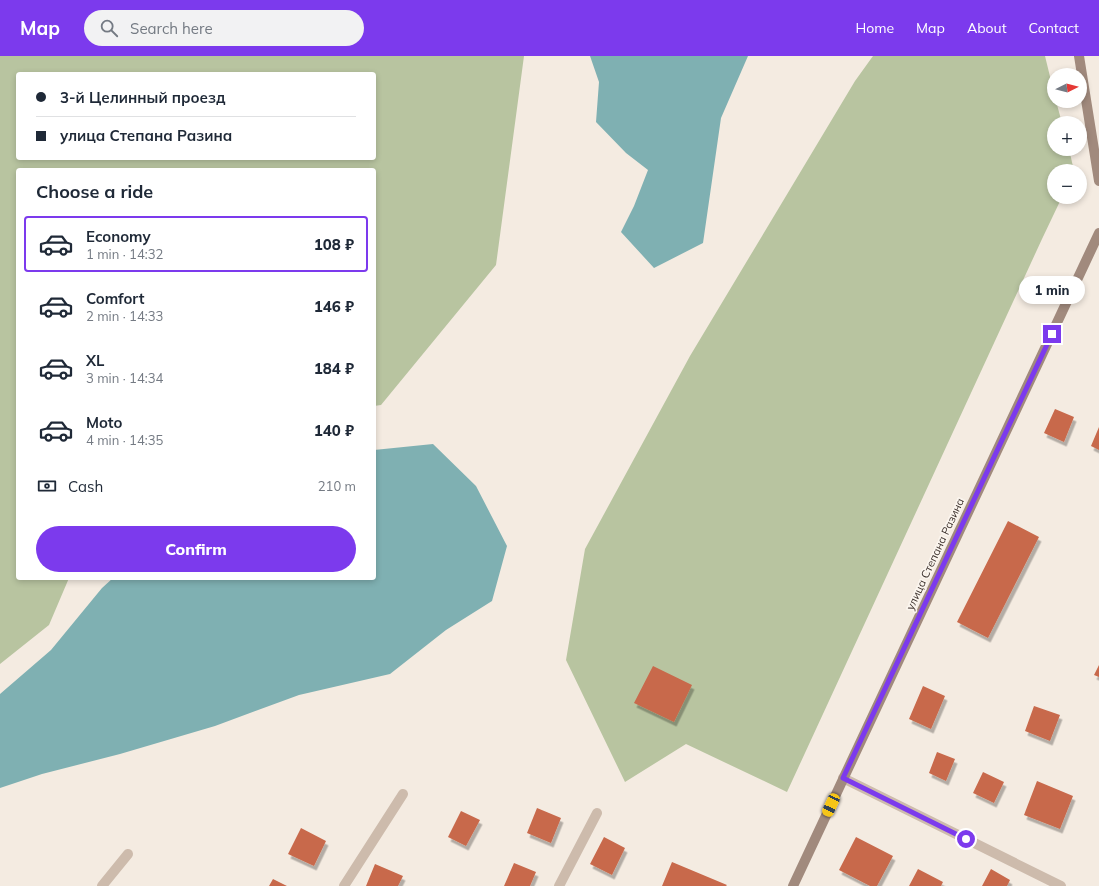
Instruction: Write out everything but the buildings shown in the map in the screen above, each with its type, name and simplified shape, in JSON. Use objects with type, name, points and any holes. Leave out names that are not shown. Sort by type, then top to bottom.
[{"type":"street","points":[[1079,56],[1099,180]]},
{"type":"street","name":"улица Степана Разина","points":[[793,886],[1099,233]]},
{"type":"street","points":[[843,778],[1061,886]]},
{"type":"street","points":[[344,886],[403,794]]},
{"type":"street","points":[[560,886],[597,813]]},
{"type":"street","points":[[102,886],[128,854]]},
{"type":"green space","points":[[0,56],[524,56],[496,265],[381,405],[376,406],[376,168],[16,168],[16,580],[68,580],[49,625],[0,664]]},
{"type":"green space","points":[[873,56],[1045,56],[1048,68],[1047,108],[1058,108],[1060,116],[1047,116],[1047,156],[1071,156],[1072,164],[1047,164],[1047,204],[1059,204],[787,792],[686,744],[625,782],[566,660],[585,549],[690,356],[855,81]]},
{"type":"water","points":[[590,56],[748,56],[721,118],[703,243],[654,268],[621,232],[634,206],[648,170],[626,153],[596,122],[599,82]]},
{"type":"water","points":[[433,444],[476,486],[507,546],[492,601],[446,630],[390,674],[299,695],[215,726],[120,754],[42,774],[0,788],[0,694],[51,650],[102,588],[111,580],[376,580],[376,450]]},
{"type":"route","points":[[966,839],[843,778],[1052,334]]}]
